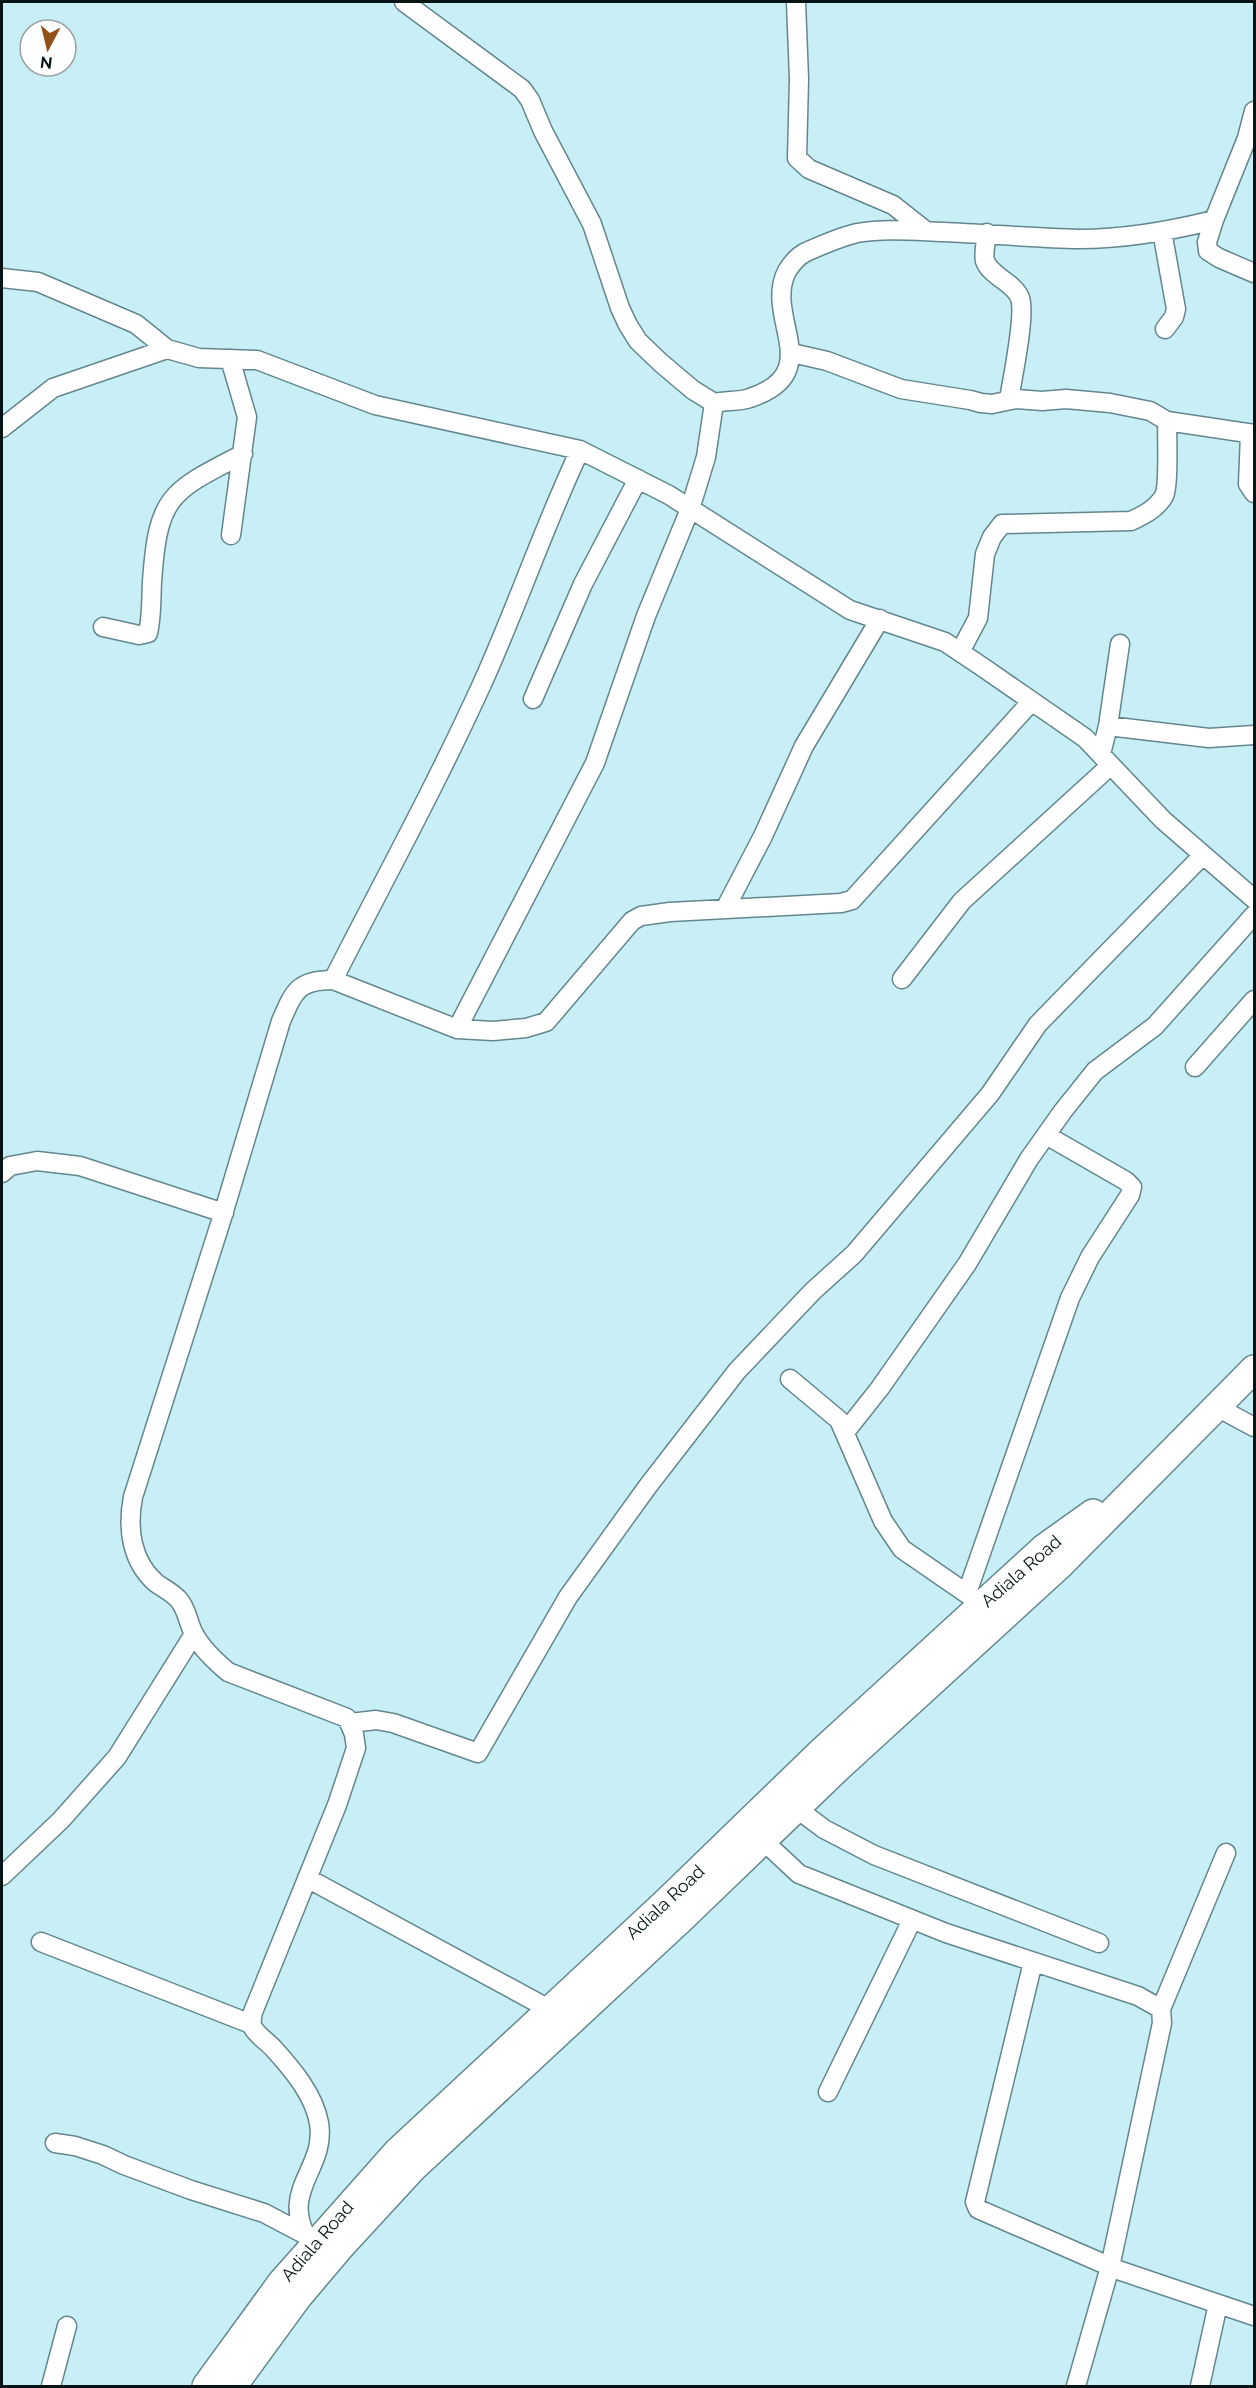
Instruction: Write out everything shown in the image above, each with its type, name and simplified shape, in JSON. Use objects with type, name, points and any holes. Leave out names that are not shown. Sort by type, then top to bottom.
[{"type":"main road","name":"Adiala Road","points":[[206,2386],[281,2283],[308,2240],[397,2152],[664,1904],[755,1832],[796,1808],[1060,1565],[1254,1369]]},
{"type":"main road","name":"Adiala Road","points":[[233,2386],[298,2297],[413,2168],[755,1832],[822,1751],[975,1599],[1166,1459]]},
{"type":"street","points":[[404,2],[522,89],[530,100],[543,131],[592,224],[628,326],[638,340],[661,363],[693,390],[714,403],[751,398],[774,386],[785,374],[792,353],[782,308],[781,289],[791,263],[802,253],[855,234],[901,230],[1079,239],[1114,238],[1214,220]]},
{"type":"street","points":[[796,2],[799,79],[797,158],[809,169],[893,205],[926,231]]},
{"type":"street","points":[[1254,111],[1247,138],[1207,242],[1208,250],[1220,258],[1254,273]]},
{"type":"street","points":[[1162,231],[1176,309],[1174,317],[1165,329]]},
{"type":"street","points":[[987,233],[985,261],[1013,287],[1020,298],[1022,314],[1010,400]]},
{"type":"street","points":[[2,278],[38,282],[136,324],[167,349],[199,358],[257,360],[375,405],[580,450],[638,479],[690,509],[850,610],[945,642],[1085,738],[1162,819],[1254,898]]},
{"type":"street","points":[[2,428],[53,388],[167,349]]},
{"type":"street","points":[[792,353],[827,361],[901,389],[970,400],[981,404],[1010,400],[1055,401],[1066,399],[1110,403],[1150,411],[1167,421],[1252,434],[1248,484],[1254,493]]},
{"type":"street","points":[[230,359],[247,417],[231,535]]},
{"type":"street","points":[[457,1029],[595,763],[646,616],[690,509],[706,457],[714,403]]},
{"type":"street","points":[[960,652],[978,618],[985,554],[992,537],[1002,524],[1131,521],[1143,515],[1151,510],[1165,494],[1167,421]]},
{"type":"street","points":[[333,980],[450,751],[482,683],[580,450]]},
{"type":"street","points":[[103,627],[139,635],[148,633],[154,551],[160,519],[165,507],[197,478],[243,454]]},
{"type":"street","points":[[533,699],[583,584],[638,479]]},
{"type":"street","points":[[725,909],[763,836],[804,746],[880,620]]},
{"type":"street","points":[[902,979],[962,901],[1106,760],[1108,726],[1120,644]]},
{"type":"street","points":[[251,2024],[253,2012],[337,1805],[356,1748],[347,1718],[228,1672],[213,1660],[194,1634],[179,1600],[144,1571],[133,1546],[131,1510],[224,1213],[281,1021],[292,998],[301,985],[317,980],[333,980],[457,1029],[492,1031],[526,1028],[546,1022],[632,921],[641,916],[670,912],[841,903],[852,900],[1032,701]]},
{"type":"street","points":[[1108,726],[1209,738],[1254,735]]},
{"type":"street","points":[[350,1724],[376,1719],[478,1753],[568,1597],[648,1486],[737,1371],[813,1291],[854,1254],[990,1094],[1038,1024],[1203,855]]},
{"type":"street","points":[[846,1431],[880,1388],[967,1264],[1046,1135],[1095,1071],[1155,1026],[1254,915]]},
{"type":"street","points":[[1195,1066],[1254,1000]]},
{"type":"street","points":[[790,1379],[839,1420],[846,1431],[883,1521],[894,1540],[902,1549],[975,1599],[1070,1298],[1090,1257],[1130,1195],[1132,1187],[1126,1181],[1046,1135]]},
{"type":"street","points":[[2,1173],[10,1166],[37,1161],[80,1166],[224,1213]]},
{"type":"street","points":[[1217,1407],[1254,1427]]},
{"type":"street","points":[[2,1876],[60,1820],[117,1757],[194,1634]]},
{"type":"street","points":[[796,1808],[824,1829],[874,1855],[1099,1942]]},
{"type":"street","points":[[755,1832],[799,1874],[946,1933],[1138,1996],[1161,2009]]},
{"type":"street","points":[[1076,2386],[1110,2267],[1162,2023],[1161,2009],[1226,1853]]},
{"type":"street","points":[[308,1878],[549,2009]]},
{"type":"street","points":[[828,2092],[912,1920]]},
{"type":"street","points":[[41,1942],[251,2024],[257,2034],[273,2048],[305,2089],[313,2103],[320,2125],[318,2146],[298,2201],[298,2213],[308,2240]]},
{"type":"street","points":[[1032,1962],[975,2202],[978,2209],[1110,2267],[1254,2316]]},
{"type":"street","points":[[55,2143],[75,2146],[103,2155],[191,2190],[264,2213],[308,2240]]},
{"type":"street","points":[[1200,2386],[1218,2304]]},
{"type":"street","points":[[51,2386],[67,2326]]}]
